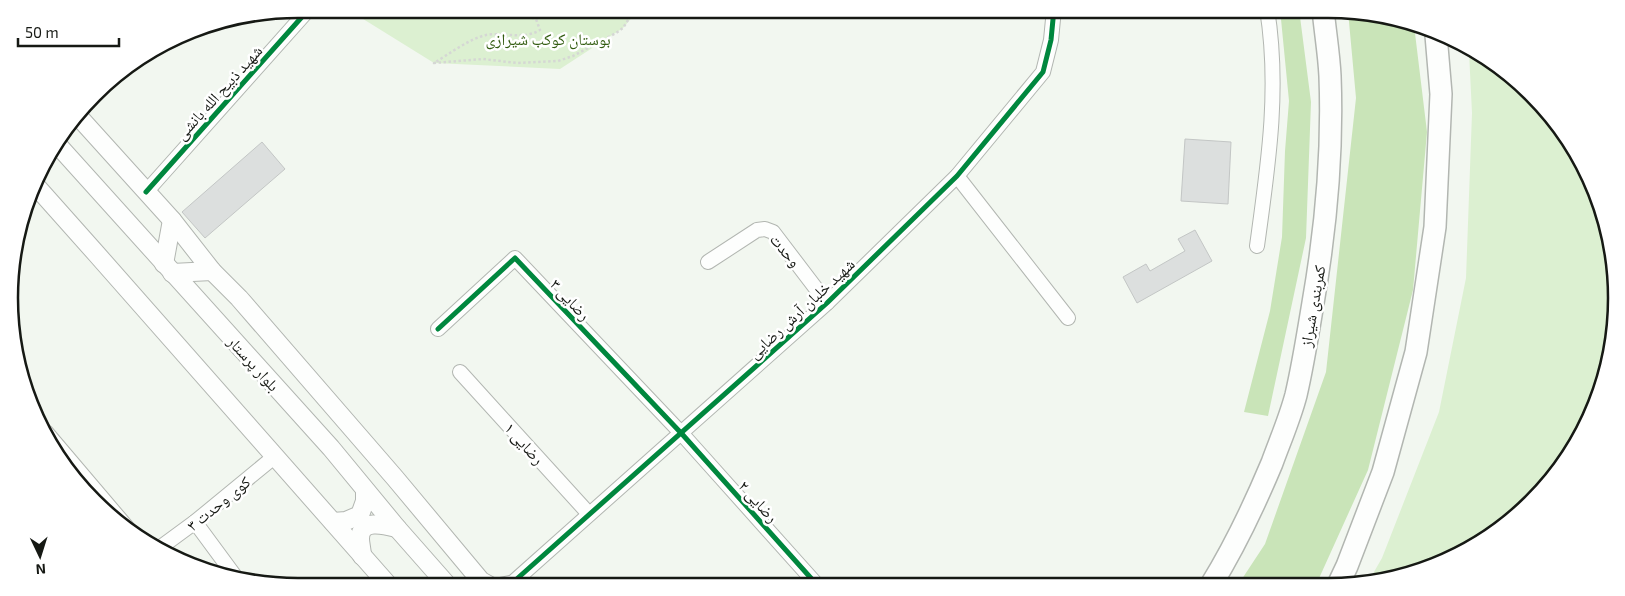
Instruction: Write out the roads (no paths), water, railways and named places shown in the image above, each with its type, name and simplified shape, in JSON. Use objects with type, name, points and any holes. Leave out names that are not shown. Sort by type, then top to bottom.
[{"type":"highway","name":"کمربندی شیراز","points":[[1216,578],[1254,508],[1280,443],[1296,396],[1310,324],[1326,210],[1331,135],[1330,75],[1323,18]]},
{"type":"highway","points":[[1342,578],[1348,566],[1383,472],[1416,352],[1435,227],[1441,94],[1436,40]]},
{"type":"main road","points":[[81,120],[172,220],[212,271],[239,298],[395,478],[478,578]]},
{"type":"main road","name":"بلوار پرستار","points":[[61,149],[331,448],[441,578]]},
{"type":"main road","points":[[39,190],[169,334],[274,457],[382,578]]},
{"type":"main road","points":[[172,220],[168,268],[212,271]]},
{"type":"main road","points":[[333,522],[346,521],[360,514],[365,490]]},
{"type":"main road","points":[[362,556],[360,539],[361,532],[366,527],[372,524],[382,524],[397,528]]},
{"type":"street","name":"شهید ذبیح الله بانشی","points":[[146,192],[301,18]]},
{"type":"street","name":"شهید خلبان آرش رضایی","points":[[516,578],[682,434],[827,303],[957,176],[1043,72],[1051,40],[1053,18]]},
{"type":"street","points":[[1257,246],[1268,168],[1274,98],[1269,18]]},
{"type":"street","points":[[957,176],[1068,318]]},
{"type":"street","name":"وحدت","points":[[708,262],[756,230],[765,228],[773,232],[827,303]]},
{"type":"street","name":"رضایی ۳","points":[[438,329],[514,258],[682,434]]},
{"type":"street","name":"رضایی ۱","points":[[460,372],[589,514]]},
{"type":"street","name":"رضایی ۲","points":[[682,434],[811,578]]},
{"type":"street","points":[[66,456],[103,499]]},
{"type":"street","name":"کوی وحدت ۳","points":[[164,545],[196,522],[274,457]]},
{"type":"street","points":[[196,522],[226,569]]},
{"type":"park label","name":"بوستان کوکب شیرازی","points":[[548,38]]}]
